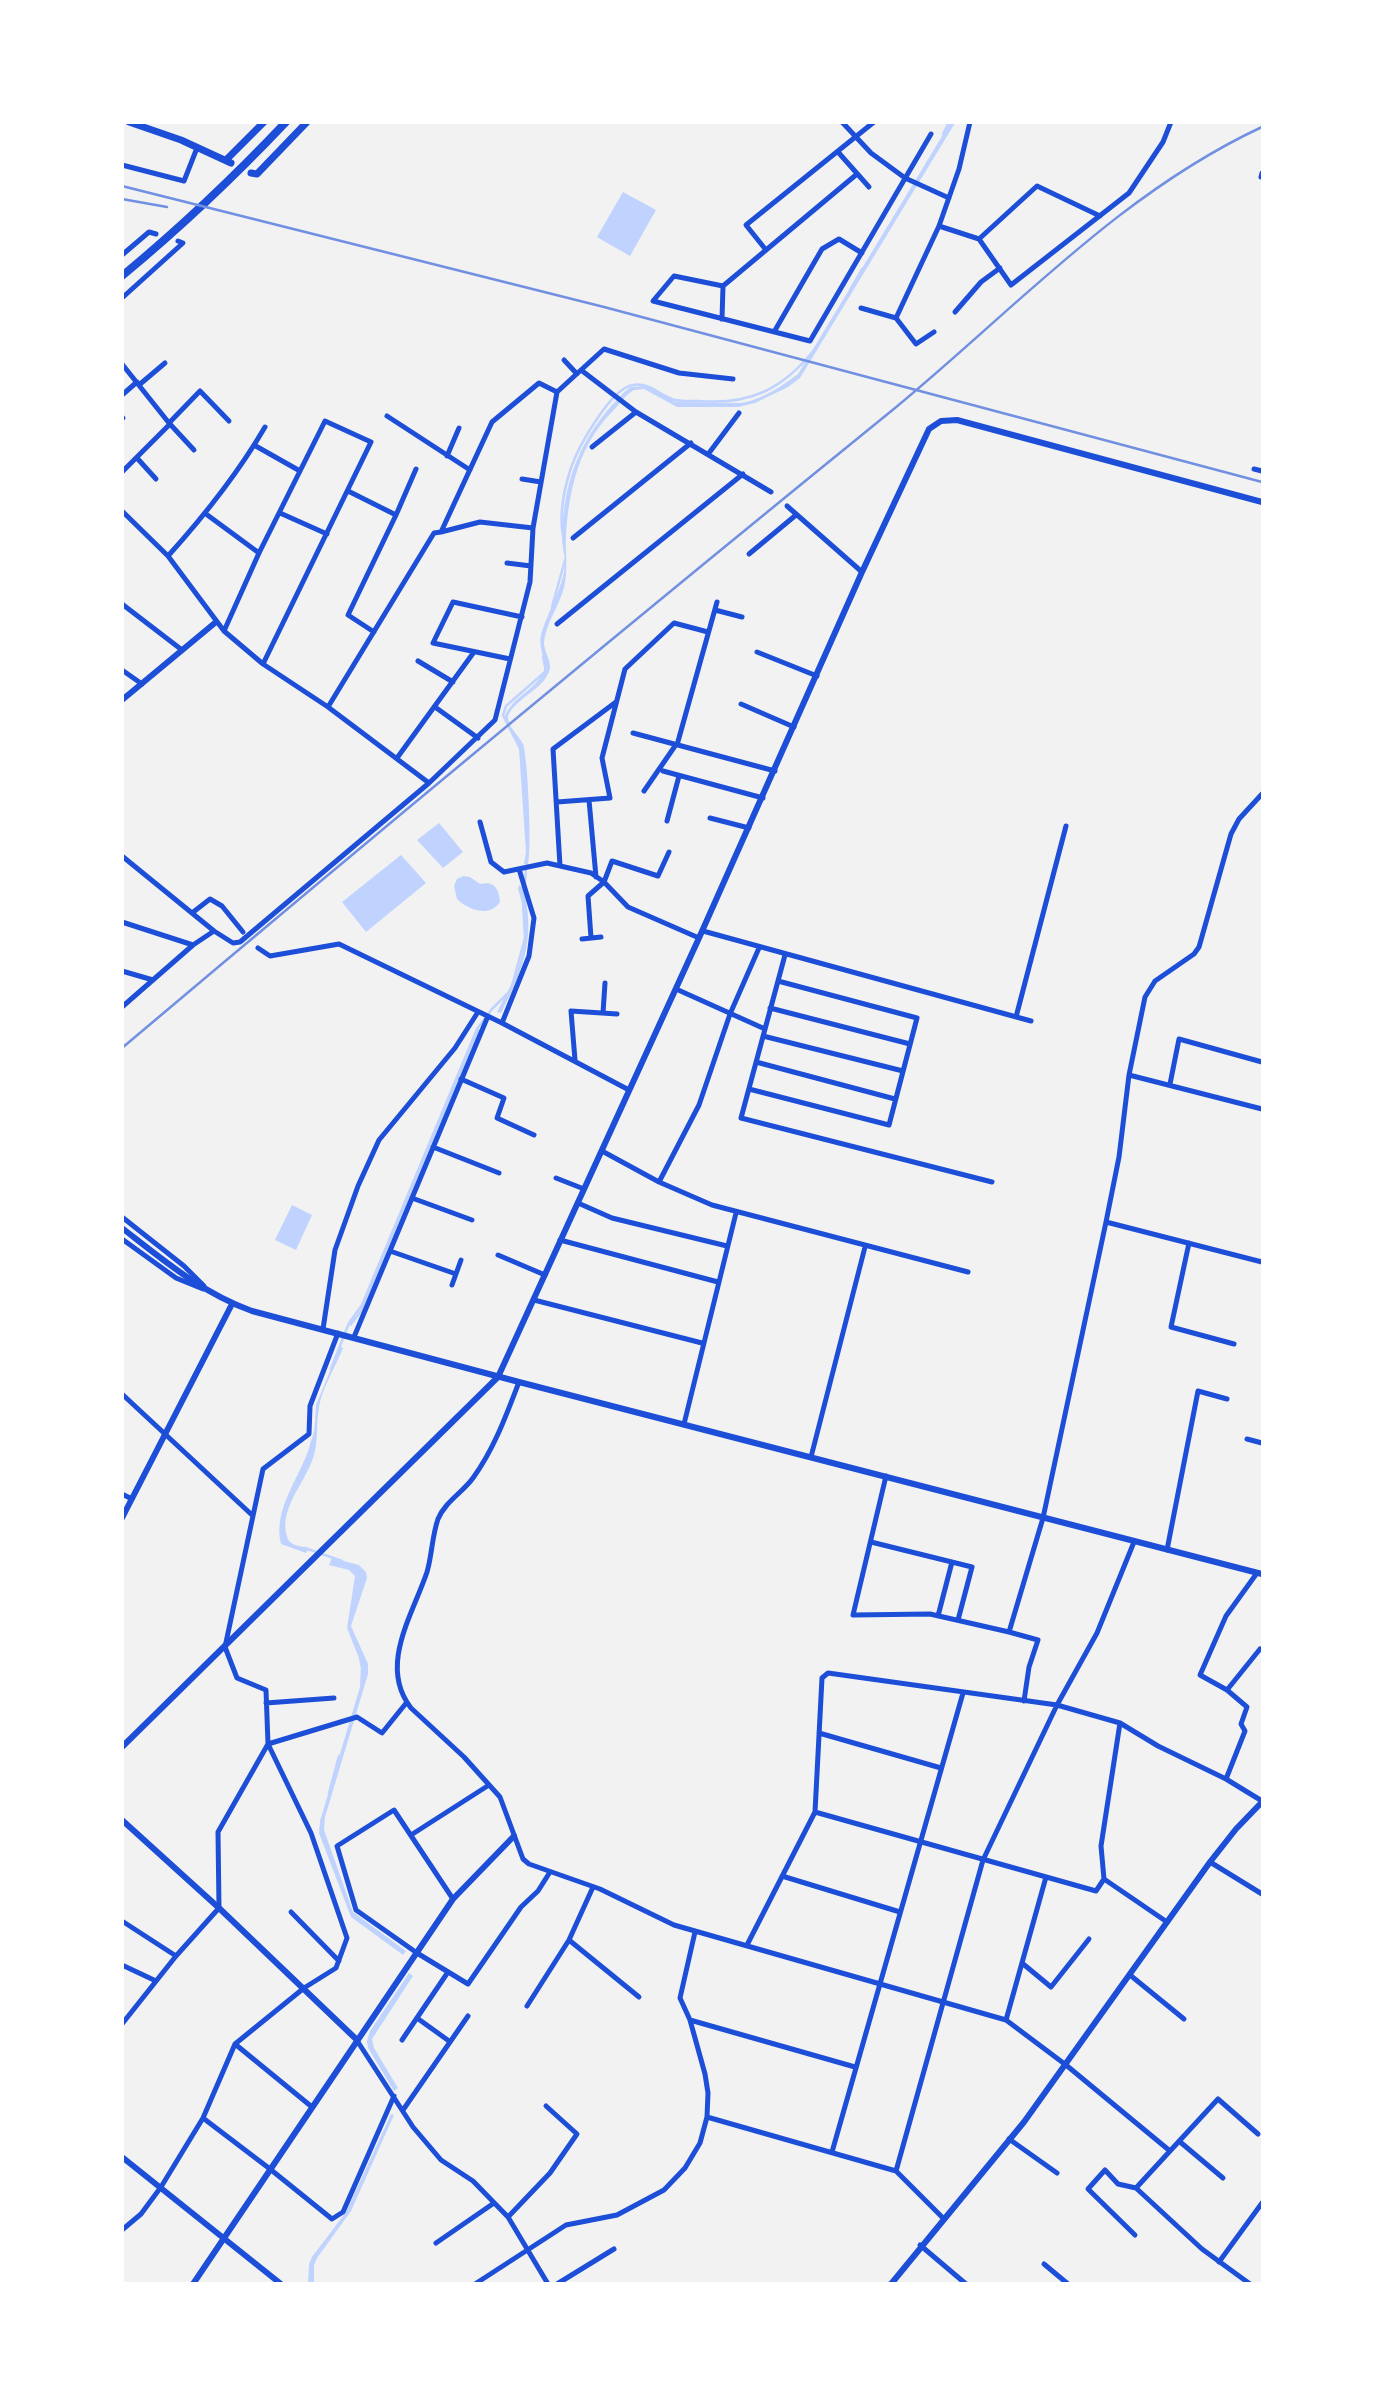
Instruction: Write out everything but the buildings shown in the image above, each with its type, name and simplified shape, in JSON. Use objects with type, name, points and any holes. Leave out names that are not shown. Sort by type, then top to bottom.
[{"type":"main road","points":[[129,122],[229,162],[264,122]]},
{"type":"main road","points":[[122,276],[173,234],[286,122]]},
{"type":"main road","points":[[251,173],[257,174],[307,122]]},
{"type":"street","points":[[842,122],[871,153],[905,178],[949,198]]},
{"type":"street","points":[[766,250],[746,225],[874,122]]},
{"type":"street","points":[[896,318],[939,226],[959,169],[970,122]]},
{"type":"street","points":[[939,226],[979,239],[1011,285],[1129,193],[1163,142],[1171,122]]},
{"type":"street","points":[[723,286],[674,276],[653,302],[810,341],[931,134]]},
{"type":"street","points":[[122,164],[184,181],[197,148]]},
{"type":"street","points":[[838,152],[869,187]]},
{"type":"street","points":[[722,319],[723,286],[857,174]]},
{"type":"street","points":[[979,239],[1037,186],[1100,216]]},
{"type":"street","points":[[122,255],[149,232],[156,234]]},
{"type":"street","points":[[774,332],[822,249],[839,239],[862,253]]},
{"type":"street","points":[[122,298],[183,243],[178,241]]},
{"type":"street","points":[[955,312],[981,282],[1000,268]]},
{"type":"street","points":[[862,308],[896,318],[916,344],[933,332]]},
{"type":"street","points":[[122,856],[214,931],[233,943],[240,942],[429,783],[495,720],[530,582],[533,528],[557,392],[604,349],[679,373],[733,379]]},
{"type":"street","points":[[564,360],[636,412],[771,492]]},
{"type":"street","points":[[122,395],[165,363]]},
{"type":"street","points":[[122,364],[169,424],[194,450]]},
{"type":"street","points":[[442,532],[492,422],[538,383],[557,392]]},
{"type":"street","points":[[122,472],[200,391],[229,421]]},
{"type":"street","points":[[592,447],[636,412]]},
{"type":"street","points":[[709,453],[739,413]]},
{"type":"street","points":[[387,416],[470,470]]},
{"type":"street","points":[[122,1747],[498,1377],[929,429],[941,421],[957,420],[1262,502]]},
{"type":"street","points":[[224,631],[259,553],[325,421],[371,442],[263,664]]},
{"type":"street","points":[[167,556],[206,514],[265,427]]},
{"type":"street","points":[[447,456],[459,428]]},
{"type":"street","points":[[573,538],[691,443]]},
{"type":"street","points":[[254,445],[300,471]]},
{"type":"street","points":[[137,458],[156,479]]},
{"type":"street","points":[[374,632],[348,615],[416,469]]},
{"type":"street","points":[[1254,469],[1262,471]]},
{"type":"street","points":[[557,624],[743,474]]},
{"type":"street","points":[[522,478],[541,482]]},
{"type":"street","points":[[348,491],[396,515]]},
{"type":"street","points":[[787,506],[862,572]]},
{"type":"street","points":[[122,511],[167,556],[224,631],[263,664],[328,707],[429,783]]},
{"type":"street","points":[[279,513],[327,534]]},
{"type":"street","points":[[206,514],[259,553]]},
{"type":"street","points":[[750,554],[796,515]]},
{"type":"street","points":[[328,707],[434,533],[480,522],[533,528]]},
{"type":"street","points":[[507,562],[531,566]]},
{"type":"street","points":[[510,659],[433,643],[453,602],[522,617]]},
{"type":"street","points":[[644,791],[676,745],[717,602]]},
{"type":"street","points":[[122,604],[181,650]]},
{"type":"street","points":[[715,610],[742,617]]},
{"type":"street","points":[[122,700],[216,622]]},
{"type":"street","points":[[557,802],[610,798],[602,758],[625,669],[674,623],[708,632]]},
{"type":"street","points":[[397,758],[474,652]]},
{"type":"street","points":[[757,652],[817,676]]},
{"type":"street","points":[[418,661],[453,682]]},
{"type":"street","points":[[122,670],[142,684]]},
{"type":"street","points":[[560,866],[553,749],[616,702]]},
{"type":"street","points":[[741,704],[794,727]]},
{"type":"street","points":[[435,707],[478,738]]},
{"type":"street","points":[[633,733],[775,771]]},
{"type":"street","points":[[663,771],[763,798]]},
{"type":"street","points":[[667,821],[679,776]]},
{"type":"street","points":[[1010,1632],[1043,1518],[1119,1157],[1129,1075],[1147,992],[1155,981],[1194,954],[1199,947],[1232,832],[1239,819],[1262,794]]},
{"type":"street","points":[[589,800],[596,878]]},
{"type":"street","points":[[710,818],[749,828]]},
{"type":"street","points":[[480,822],[491,862],[504,872],[547,863],[591,873],[604,882],[628,907],[699,938]]},
{"type":"street","points":[[1016,1017],[1066,826]]},
{"type":"street","points":[[592,938],[588,896],[604,882],[612,861],[658,876],[668,852]]},
{"type":"street","points":[[502,1023],[529,956],[534,918],[519,869]]},
{"type":"street","points":[[192,913],[210,900],[222,906],[243,932]]},
{"type":"street","points":[[122,922],[193,945]]},
{"type":"street","points":[[122,1007],[193,945],[214,931]]},
{"type":"street","points":[[703,931],[1031,1021]]},
{"type":"street","points":[[582,939],[601,937]]},
{"type":"street","points":[[258,948],[270,956],[339,944],[502,1023],[629,1090]]},
{"type":"street","points":[[659,1182],[699,1105],[730,1014],[759,947]]},
{"type":"street","points":[[785,955],[741,1118],[992,1182]]},
{"type":"street","points":[[122,971],[153,980]]},
{"type":"street","points":[[749,1089],[889,1125],[917,1018],[778,981]]},
{"type":"street","points":[[603,1013],[605,983]]},
{"type":"street","points":[[676,989],[764,1032],[903,1070]]},
{"type":"street","points":[[770,1008],[910,1044]]},
{"type":"street","points":[[575,1060],[571,1011],[617,1014]]},
{"type":"street","points":[[323,1329],[335,1251],[358,1186],[379,1140],[455,1048],[478,1012]]},
{"type":"street","points":[[354,1337],[488,1016]]},
{"type":"street","points":[[1170,1084],[1179,1039],[1262,1062]]},
{"type":"street","points":[[756,1062],[895,1099]]},
{"type":"street","points":[[1129,1075],[1262,1109]]},
{"type":"street","points":[[461,1079],[504,1098],[497,1118],[534,1135]]},
{"type":"street","points":[[433,1147],[499,1173]]},
{"type":"street","points":[[602,1151],[659,1182],[736,1213],[968,1272]]},
{"type":"street","points":[[556,1178],[584,1189]]},
{"type":"street","points":[[412,1198],[472,1220]]},
{"type":"street","points":[[578,1203],[612,1218],[727,1246]]},
{"type":"street","points":[[684,1424],[736,1213]]},
{"type":"street","points":[[122,1217],[184,1266],[211,1293]]},
{"type":"street","points":[[1106,1222],[1262,1262]]},
{"type":"street","points":[[122,1228],[190,1280],[232,1304],[498,1377],[1260,1574],[1226,1616],[1200,1675],[1227,1690],[1247,1707],[1241,1724],[1245,1731],[1226,1779]]},
{"type":"street","points":[[122,1239],[176,1278],[211,1293]]},
{"type":"street","points":[[560,1240],[718,1282]]},
{"type":"street","points":[[1189,1243],[1171,1327],[1234,1344]]},
{"type":"street","points":[[122,1248],[130,1245]]},
{"type":"street","points":[[811,1457],[865,1247]]},
{"type":"street","points":[[390,1251],[456,1274]]},
{"type":"street","points":[[498,1255],[545,1275]]},
{"type":"street","points":[[452,1285],[461,1261]]},
{"type":"street","points":[[534,1300],[702,1343]]},
{"type":"street","points":[[122,1518],[232,1304]]},
{"type":"street","points":[[122,2230],[141,2214],[161,2188],[203,2118],[236,2044],[304,1988],[336,1968],[347,1938],[311,1832],[268,1744],[266,1690],[237,1678],[225,1647],[263,1469],[310,1434],[310,1406],[338,1333]]},
{"type":"street","points":[[519,1382],[492,1450],[471,1482],[446,1506],[438,1519],[427,1570],[402,1632],[397,1668],[407,1702],[464,1757],[500,1797],[523,1859],[529,1864],[593,1886],[674,1925],[1006,2020],[1066,2065],[1170,2151]]},
{"type":"street","points":[[1167,1550],[1198,1391],[1227,1399]]},
{"type":"street","points":[[122,1394],[252,1515]]},
{"type":"street","points":[[1247,1439],[1262,1443]]},
{"type":"street","points":[[886,1476],[853,1615],[938,1616],[1038,1640],[1029,1667],[1024,1701]]},
{"type":"street","points":[[122,1494],[132,1499]]},
{"type":"street","points":[[871,1542],[972,1567],[958,1620]]},
{"type":"street","points":[[895,2171],[983,1860],[1058,1705],[1097,1633],[1134,1542]]},
{"type":"street","points":[[938,1616],[952,1562]]},
{"type":"street","points":[[1227,1690],[1260,1649]]},
{"type":"street","points":[[747,1945],[815,1812],[822,1678],[828,1672],[1058,1705],[1120,1723],[1158,1746],[1226,1779],[1262,1802],[1210,1862],[1066,2065],[891,2284]]},
{"type":"street","points":[[832,2152],[963,1693]]},
{"type":"street","points":[[267,1703],[334,1698]]},
{"type":"street","points":[[122,2024],[176,1956],[219,1908],[218,1832],[268,1744],[358,1717],[382,1732],[407,1702]]},
{"type":"street","points":[[815,1812],[1096,1891],[1104,1879],[1101,1846],[1120,1723]]},
{"type":"street","points":[[819,1733],[941,1768]]},
{"type":"street","points":[[411,1835],[489,1785]]},
{"type":"street","points":[[453,1899],[394,1811],[337,1846],[356,1910],[468,1984],[521,1907],[538,1891],[551,1872]]},
{"type":"street","points":[[122,1820],[356,2039],[413,2127],[441,2160],[473,2181],[508,2217],[548,2284]]},
{"type":"street","points":[[193,2284],[453,1899],[514,1836]]},
{"type":"street","points":[[1210,1862],[1262,1894]]},
{"type":"street","points":[[782,1876],[900,1912]]},
{"type":"street","points":[[1006,2020],[1046,1877]]},
{"type":"street","points":[[1104,1879],[1167,1922]]},
{"type":"street","points":[[527,2006],[569,1940],[593,1886]]},
{"type":"street","points":[[291,1912],[339,1961]]},
{"type":"street","points":[[122,1921],[176,1956]]},
{"type":"street","points":[[475,2284],[566,2225],[617,2215],[664,2190],[685,2168],[700,2143],[707,2117],[708,2092],[705,2074],[690,2020],[680,1998],[695,1932]]},
{"type":"street","points":[[1022,1963],[1051,1987],[1088,1939]]},
{"type":"street","points":[[569,1940],[639,1997]]},
{"type":"street","points":[[122,1965],[156,1981]]},
{"type":"street","points":[[402,2040],[448,1972]]},
{"type":"street","points":[[1129,1975],[1184,2019]]},
{"type":"street","points":[[403,2110],[468,2016]]},
{"type":"street","points":[[417,2018],[449,2041]]},
{"type":"street","points":[[690,2020],[855,2067]]},
{"type":"street","points":[[236,2044],[312,2106]]},
{"type":"street","points":[[203,2118],[332,2219],[343,2212],[394,2096]]},
{"type":"street","points":[[1136,2188],[1219,2099],[1258,2134]]},
{"type":"street","points":[[508,2217],[550,2173],[577,2134],[547,2106]]},
{"type":"street","points":[[707,2117],[895,2171],[943,2218]]},
{"type":"street","points":[[1009,2139],[1057,2173]]},
{"type":"street","points":[[1179,2141],[1223,2178]]},
{"type":"street","points":[[122,2157],[281,2284]]},
{"type":"street","points":[[1135,2235],[1088,2189],[1105,2170],[1118,2184],[1136,2188],[1219,2262],[1250,2284]]},
{"type":"street","points":[[436,2243],[494,2203]]},
{"type":"street","points":[[1219,2262],[1262,2203]]},
{"type":"street","points":[[920,2245],[966,2284]]},
{"type":"street","points":[[557,2284],[614,2249]]},
{"type":"street","points":[[1044,2264],[1068,2284]]},
{"type":"water","points":[[950,123],[955,123],[800,378],[755,403],[738,407],[677,407],[644,389],[634,390],[611,413],[591,440],[583,454],[570,501],[563,590],[545,635],[544,646],[550,668],[543,682],[517,703],[508,716],[511,727],[523,744],[526,767],[530,842],[528,865],[524,864],[526,852],[519,749],[504,720],[511,706],[535,684],[544,671],[541,635],[564,573],[562,537],[565,500],[575,466],[590,434],[612,405],[631,387],[645,386],[676,402],[740,403],[763,396],[798,374]]},
{"type":"water","points":[[623,192],[656,210],[630,256],[597,237]]},
{"type":"water","points":[[439,823],[463,852],[443,868],[417,840]]},
{"type":"water","points":[[401,855],[426,883],[366,932],[342,902]]},
{"type":"water","points":[[463,876],[480,884],[492,885],[497,889],[500,902],[485,911],[462,903],[457,899],[454,886],[457,879]]},
{"type":"water","points":[[519,885],[523,887],[527,905],[526,952],[501,1013],[497,1012],[513,981],[525,938]]},
{"type":"water","points":[[478,1028],[481,1031],[363,1311],[351,1326],[349,1325],[361,1309]]},
{"type":"water","points":[[292,1205],[312,1215],[296,1250],[275,1240]]},
{"type":"water","points":[[340,1347],[343,1348],[320,1401],[313,1458],[286,1518],[288,1539],[295,1545],[309,1548],[306,1553],[281,1544],[281,1517],[311,1441],[314,1440],[316,1405]]},
{"type":"water","points":[[332,1558],[359,1565],[366,1572],[367,1578],[351,1626],[368,1664],[368,1674],[325,1817],[324,1830],[353,1912],[406,1951],[403,1955],[351,1917],[319,1833],[320,1821],[360,1687],[361,1663],[347,1628],[355,1576],[349,1570],[329,1565]]},
{"type":"water","points":[[409,1973],[413,1976],[372,2039],[374,2048],[398,2088],[394,2091],[368,2048],[367,2041],[370,2031]]},
{"type":"water","points":[[391,2114],[394,2115],[351,2211],[317,2258],[314,2265],[314,2283],[308,2284],[312,2257],[346,2212]]},
{"type":"waterway","points":[[943,134],[949,122]]},
{"type":"waterway","points":[[850,290],[862,269]]},
{"type":"waterway","points":[[563,536],[563,502],[568,476],[575,459],[596,420],[624,389],[633,385],[644,385],[682,401],[717,402],[749,397],[777,385],[814,350]]},
{"type":"waterway","points":[[552,607],[565,560]]},
{"type":"waterway","points":[[505,719],[503,715],[506,706],[546,671],[543,657]]},
{"type":"waterway","points":[[525,883],[526,868]]},
{"type":"waterway","points":[[512,986],[525,938],[523,903]]},
{"type":"waterway","points":[[331,1369],[349,1323],[362,1305],[477,1029],[509,992]]},
{"type":"waterway","points":[[312,1443],[316,1429]]},
{"type":"waterway","points":[[305,1548],[342,1561]]},
{"type":"waterway","points":[[360,1658],[363,1672]]},
{"type":"waterway","points":[[329,1793],[339,1756]]},
{"type":"railway","points":[[122,1048],[507,726],[895,408],[1115,219],[1210,154],[1262,127]]},
{"type":"railway","points":[[122,186],[604,307],[1262,482]]},
{"type":"railway","points":[[122,199],[167,207]]}]
